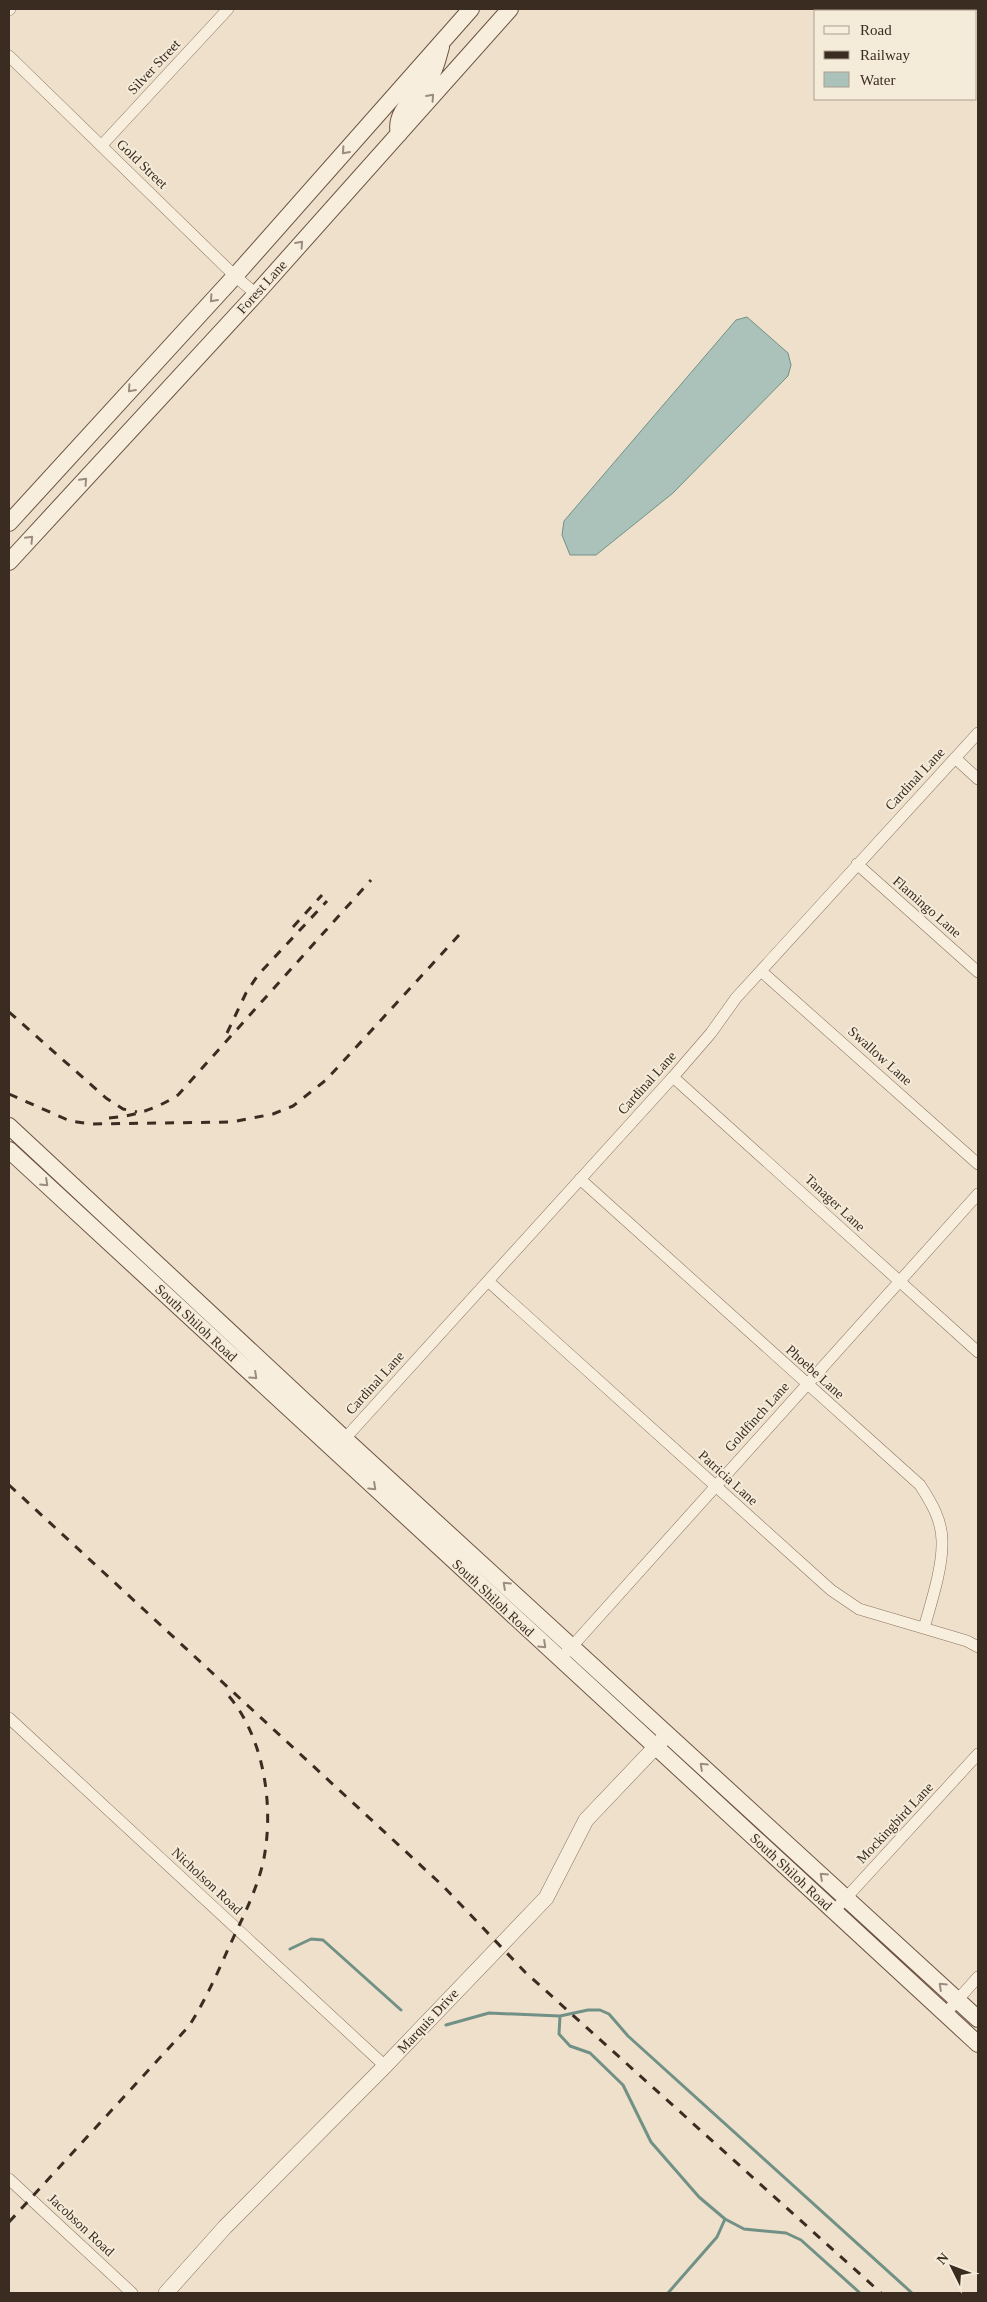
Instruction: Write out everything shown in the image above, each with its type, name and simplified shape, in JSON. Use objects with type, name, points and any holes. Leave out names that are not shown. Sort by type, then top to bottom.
[{"type":"main road","name":"Forest Lane","points":[[9,523],[234,276],[471,9]]},
{"type":"main road","name":"Forest Lane","points":[[9,562],[256,294],[510,9]]},
{"type":"main road","points":[[399,134],[397,126],[399,117],[431,76],[443,40]]},
{"type":"main road","name":"South Shiloh Road","points":[[9,1126],[560,1660],[978,2044]]},
{"type":"main road","name":"South Shiloh Road","points":[[9,1150],[339,1445],[573,1646],[978,2019]]},
{"type":"street","name":"Silver Street","points":[[102,146],[228,9]]},
{"type":"street","name":"Gold Street","points":[[9,56],[234,276],[256,294]]},
{"type":"street","name":"Cardinal Lane","points":[[339,1445],[673,1077],[711,1033],[736,998],[856,864],[978,733]]},
{"type":"street","points":[[955,758],[978,779]]},
{"type":"street","name":"Flamingo Lane","points":[[856,864],[978,972]]},
{"type":"street","name":"Swallow Lane","points":[[761,971],[978,1164]]},
{"type":"street","name":"Tanager Lane","points":[[673,1077],[978,1352]]},
{"type":"street","name":"Phoebe Lane","points":[[580,1179],[920,1485],[938,1518],[942,1542],[936,1584],[924,1628]]},
{"type":"street","name":"Goldfinch Lane","points":[[560,1660],[978,1194]]},
{"type":"street","name":"Patricia Lane","points":[[488,1280],[769,1536],[838,1595],[859,1608],[894,1621],[967,1641],[978,1647]]},
{"type":"street","name":"Nicholson Road","points":[[9,1718],[385,2066]]},
{"type":"street","name":"Marquis Drive","points":[[166,2293],[225,2227],[385,2066],[546,1898],[586,1820],[668,1734]]},
{"type":"street","name":"Mockingbird Lane","points":[[834,1912],[978,1754]]},
{"type":"street","points":[[945,2014],[978,1978]]},
{"type":"street","name":"Jacobson Road","points":[[9,2179],[132,2293]]},
{"type":"water","points":[[747,317],[788,353],[791,365],[788,376],[673,493],[596,555],[570,555],[562,535],[564,521],[736,320]]},
{"type":"waterway","points":[[290,1949],[311,1939],[323,1940],[401,2010]]},
{"type":"waterway","points":[[446,2025],[489,2013],[560,2016],[588,2010],[600,2010],[609,2014],[628,2036],[912,2293]]},
{"type":"waterway","points":[[560,2016],[559,2034],[570,2046],[590,2053],[623,2085],[651,2142],[699,2197],[725,2219],[744,2229],[786,2233],[801,2240],[860,2293]]},
{"type":"waterway","points":[[668,2293],[717,2237],[725,2219]]},
{"type":"railway","points":[[109,1118],[128,1116],[145,1111],[178,1095],[371,880]]},
{"type":"railway","points":[[293,927],[322,895]]},
{"type":"railway","points":[[227,1033],[246,993],[258,975],[327,901]]},
{"type":"railway","points":[[9,1094],[70,1121],[91,1124],[232,1122],[273,1114],[293,1106],[326,1080],[459,935]]},
{"type":"railway","points":[[9,1012],[106,1098],[123,1109],[137,1112]]},
{"type":"railway","points":[[9,1485],[443,1886],[525,1972],[881,2293]]},
{"type":"railway","points":[[9,2222],[189,2026],[210,1987],[249,1903],[258,1881],[264,1858],[268,1816],[266,1794],[258,1751],[240,1712],[228,1695]]}]
